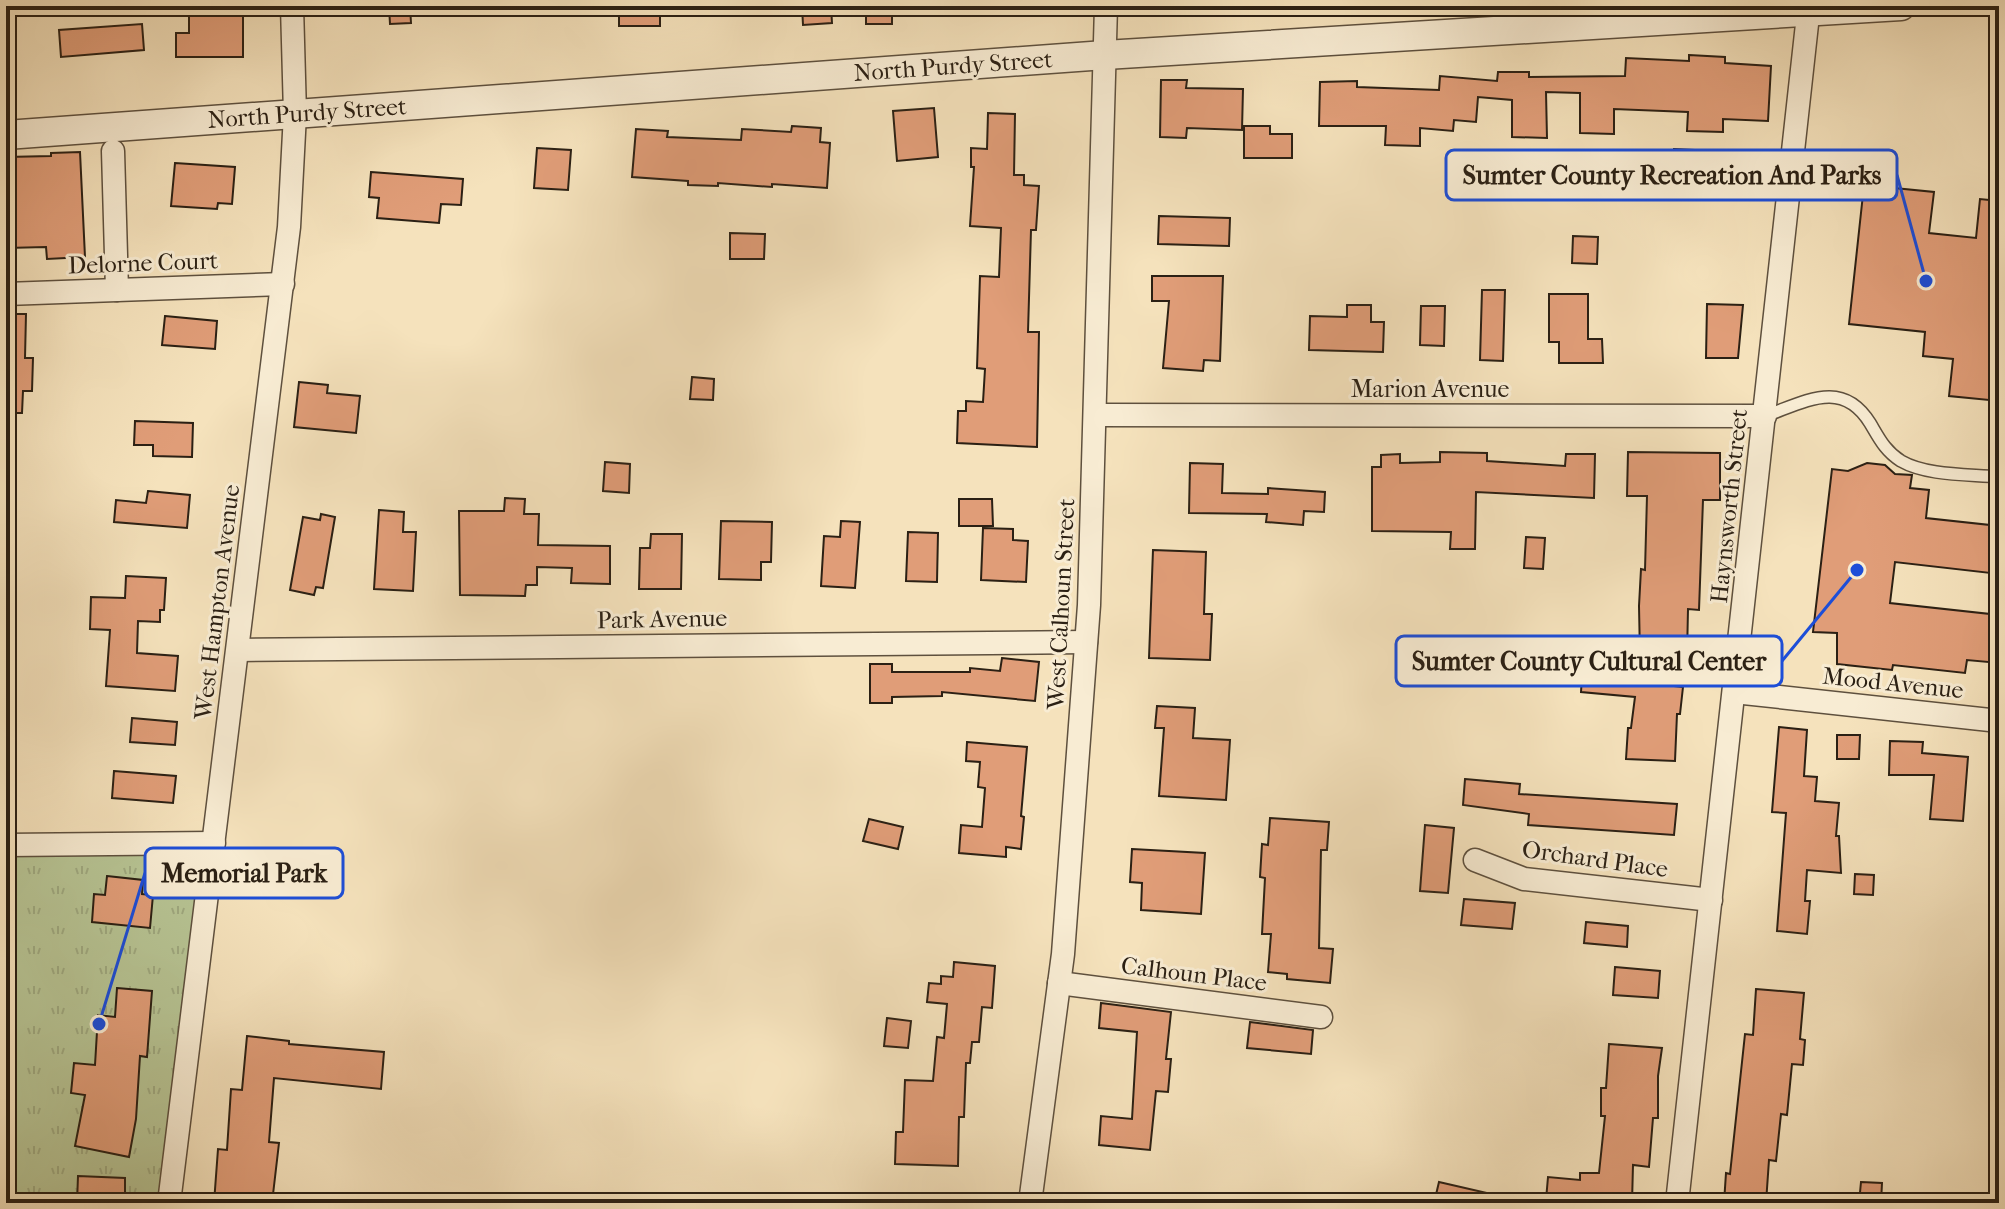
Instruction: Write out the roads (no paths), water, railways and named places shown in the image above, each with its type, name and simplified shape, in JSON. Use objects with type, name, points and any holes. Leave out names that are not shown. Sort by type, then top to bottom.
[{"type":"street","name":"West Hampton Avenue","points":[[169,1203],[283,284],[294,162],[292,6]]},
{"type":"street","name":"West Calhoun Street","points":[[1030,1203],[1059,983],[1086,642],[1106,6]]},
{"type":"street","name":"North Purdy Street","points":[[6,135],[1105,55],[1808,9],[1901,6]]},
{"type":"street","name":"Haynsworth Street","points":[[1677,1203],[1808,9]]},
{"type":"street","points":[[113,151],[117,290]]},
{"type":"street","name":"Delorne Court","points":[[6,294],[283,284]]},
{"type":"street","name":"Marion Avenue","points":[[1095,415],[1765,416]]},
{"type":"street","name":"Park Avenue","points":[[238,650],[1086,642]]},
{"type":"street","name":"Mood Avenue","points":[[1734,692],[1999,721]]},
{"type":"street","points":[[6,845],[214,843]]},
{"type":"street","name":"Orchard Place","points":[[1475,860],[1524,879],[1711,900]]},
{"type":"street","name":"Calhoun Place","points":[[1059,983],[1321,1017]]},
{"type":"lane","points":[[1765,416],[1816,398],[1839,396],[1857,404],[1883,447],[1902,462],[1929,470],[1999,477]]},
{"type":"place","name":"Sumter County Recreation And Parks","points":[[1926,281]]},
{"type":"place","name":"Sumter County Cultural Center","points":[[1857,570]]},
{"type":"place","name":"Memorial Park","points":[[99,1024]]}]
